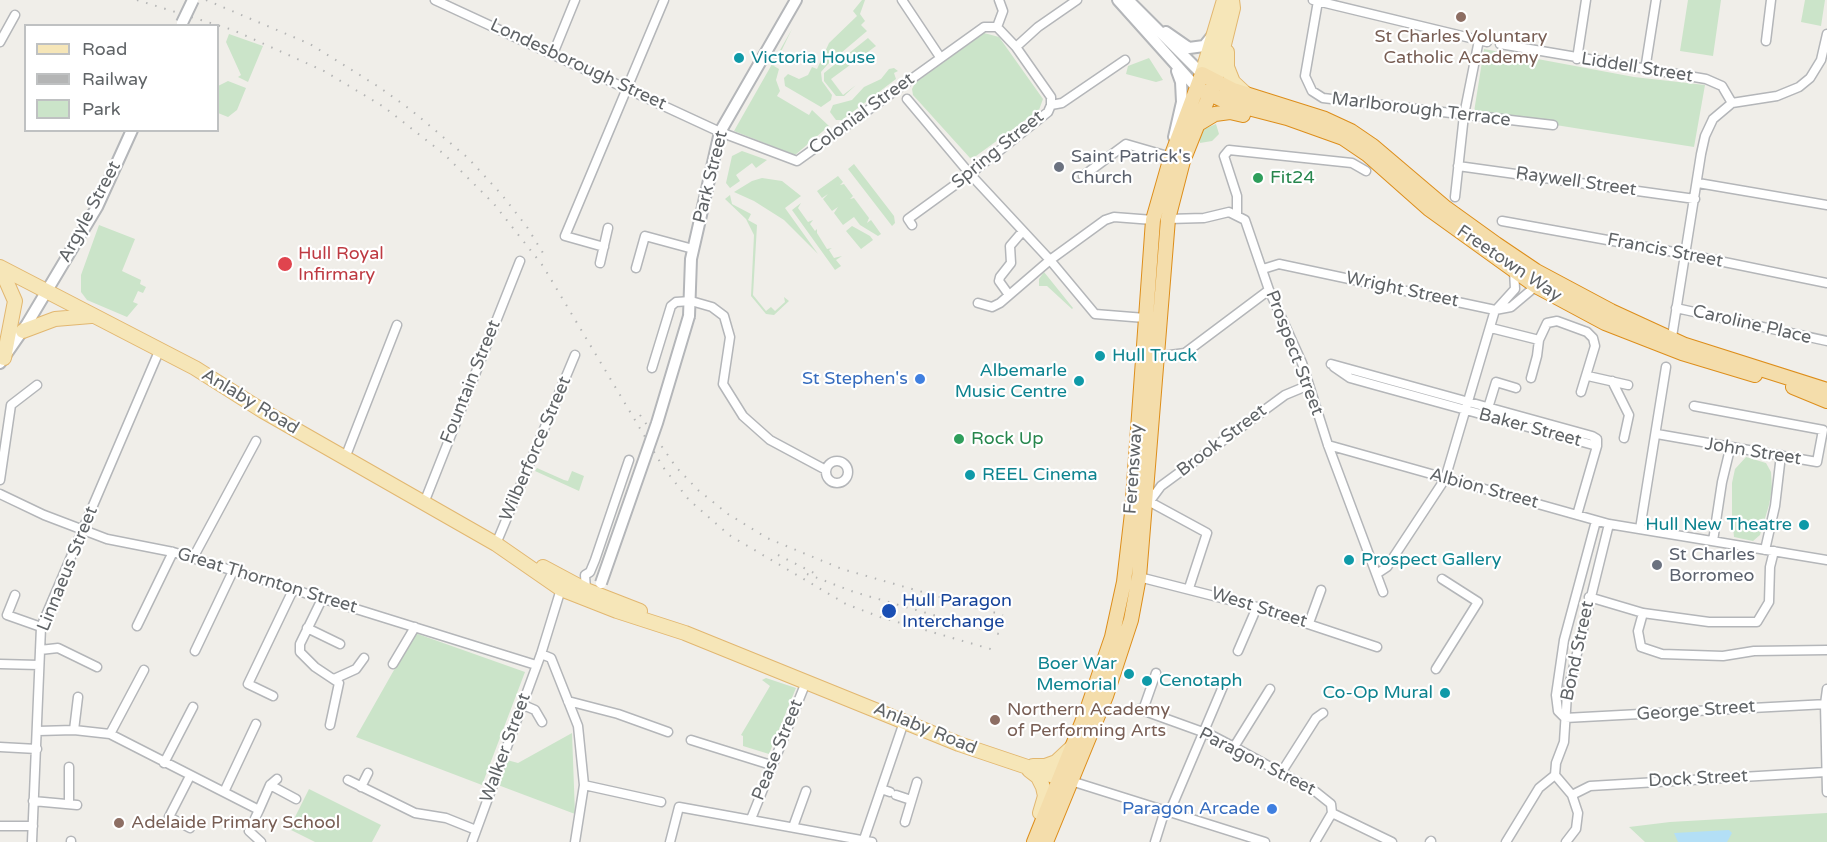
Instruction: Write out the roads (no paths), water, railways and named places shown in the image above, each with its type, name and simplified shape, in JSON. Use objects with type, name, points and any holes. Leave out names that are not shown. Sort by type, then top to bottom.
[{"type":"highway","name":"Ferensway","points":[[1065,779],[1072,747],[1109,652],[1124,582],[1153,220],[1173,153],[1202,74]]},
{"type":"highway","points":[[1202,74],[1214,88]]},
{"type":"highway","points":[[1196,87],[1214,88]]},
{"type":"highway","name":"Ferensway","points":[[1039,841],[1125,641],[1139,577],[1147,505],[1155,357],[1168,219],[1183,161],[1214,88]]},
{"type":"highway","name":"Freetown Way","points":[[1214,88],[1247,95],[1325,119],[1351,131],[1373,146],[1446,208],[1536,271],[1671,343],[1685,345],[1827,390]]},
{"type":"highway","name":"Freetown Way","points":[[1214,88],[1229,104],[1320,128],[1355,147],[1429,209],[1513,270],[1536,286],[1605,323],[1671,343],[1827,401]]},
{"type":"highway","points":[[1198,124],[1215,114],[1230,112],[1314,133],[1355,147]]},
{"type":"main road","points":[[1202,74],[1224,0]]},
{"type":"main road","points":[[1214,88],[1232,0]]},
{"type":"main road","points":[[1227,32],[1227,67],[1233,82],[1247,95]]},
{"type":"main road","points":[[0,267],[15,301],[2,361]]},
{"type":"main road","name":"Anlaby Road","points":[[0,267],[160,349],[496,544],[561,589],[595,592]]},
{"type":"main road","points":[[23,331],[56,319],[93,316]]},
{"type":"main road","name":"Anlaby Road","points":[[496,544],[508,547],[595,592],[685,633],[904,722],[1024,767],[1065,779]]},
{"type":"main road","points":[[1010,762],[1045,766],[1063,758],[1072,747]]},
{"type":"main road","points":[[1024,767],[1038,777],[1044,792],[1039,841]]},
{"type":"street","points":[[182,24],[193,0]]},
{"type":"street","name":"Londesborough Street","points":[[437,0],[720,132]]},
{"type":"street","points":[[553,54],[575,0]]},
{"type":"street","points":[[604,247],[565,236],[664,0]]},
{"type":"street","name":"Park Street","points":[[595,592],[657,423],[689,316],[693,249],[720,132],[796,0]]},
{"type":"street","points":[[902,0],[940,57]]},
{"type":"street","points":[[999,0],[1003,11],[997,27],[1016,48],[1051,97],[1052,105]]},
{"type":"street","points":[[1016,48],[1038,27],[1077,0]]},
{"type":"street","points":[[1118,0],[1196,87]]},
{"type":"street","points":[[1128,0],[1202,74]]},
{"type":"street","points":[[1134,0],[1172,38],[1190,48],[1204,46],[1212,36]]},
{"type":"street","points":[[1578,59],[1586,0]]},
{"type":"street","points":[[1645,70],[1656,0]]},
{"type":"street","points":[[1766,41],[1771,0]]},
{"type":"street","points":[[1315,1],[1483,41],[1464,115],[1455,197]]},
{"type":"street","name":"Marlborough Terrace","points":[[1315,1],[1305,76],[1312,92],[1323,98],[1553,125]]},
{"type":"street","points":[[0,42],[15,15]]},
{"type":"street","name":"Colonial Street","points":[[720,132],[797,161],[984,27],[997,27]]},
{"type":"street","points":[[1671,343],[1705,136],[1713,119],[1732,103],[1777,96],[1799,87],[1810,78],[1821,60],[1827,34]]},
{"type":"street","name":"Liddell Street","points":[[1500,44],[1706,79],[1722,86],[1732,103]]},
{"type":"street","name":"Spring Street","points":[[912,225],[908,219],[970,174],[1048,112],[1052,105],[1062,103],[1125,60]]},
{"type":"street","points":[[1083,176],[1126,144],[1173,153],[1174,131],[1183,92],[1174,63]]},
{"type":"street","points":[[907,99],[970,174],[1050,260],[1095,314],[1145,318]]},
{"type":"street","name":"Argyle Street","points":[[2,361],[23,331],[97,207],[131,132]]},
{"type":"street","name":"Prospect Street","points":[[1366,171],[1352,163],[1229,150],[1224,156],[1237,196],[1237,214],[1245,220],[1269,290],[1302,363],[1328,445],[1378,573],[1383,592]]},
{"type":"street","name":"Raywell Street","points":[[1458,166],[1695,199]]},
{"type":"street","points":[[1698,183],[1827,205]]},
{"type":"street","points":[[1168,219],[1204,218],[1229,212],[1237,214]]},
{"type":"street","points":[[978,303],[992,307],[1050,260],[1105,220],[1114,217],[1153,220]]},
{"type":"street","name":"Francis Street","points":[[1502,221],[1685,254],[1827,284]]},
{"type":"street","points":[[600,263],[608,228]]},
{"type":"street","points":[[1009,295],[999,281],[1011,263],[1010,246],[1022,232]]},
{"type":"street","points":[[636,268],[645,236],[693,249]]},
{"type":"street","name":"Fountain Street","points":[[424,503],[520,261]]},
{"type":"street","name":"Wright Street","points":[[1263,269],[1279,264],[1495,310]]},
{"type":"street","points":[[1378,573],[1387,567],[1444,479],[1495,310],[1515,289],[1513,270]]},
{"type":"street","points":[[1495,310],[1511,307],[1536,286]]},
{"type":"street","points":[[1155,357],[1185,353],[1269,290]]},
{"type":"street","points":[[652,368],[671,306],[676,302],[691,301],[712,307],[724,316],[730,337],[723,384],[743,416],[770,440],[826,470]]},
{"type":"street","name":"Caroline Place","points":[[1676,308],[1827,341]]},
{"type":"street","points":[[1531,378],[1538,356],[1539,340],[1547,323],[1557,321],[1587,332],[1593,338],[1595,346],[1588,376],[1581,392]]},
{"type":"street","points":[[345,458],[397,325]]},
{"type":"street","points":[[1491,328],[1539,340]]},
{"type":"street","name":"Linnaeus Street","points":[[32,842],[41,627],[160,349]]},
{"type":"street","name":"Wilberforce Street","points":[[496,544],[575,355]]},
{"type":"street","name":"Baker Street","points":[[1467,407],[1350,378],[1331,364],[1467,407],[1597,446],[1597,439],[1592,436],[1488,408],[1467,407]]},
{"type":"street","points":[[1640,529],[1657,435],[1666,367]]},
{"type":"street","points":[[1588,376],[1628,385]]},
{"type":"street","points":[[1612,381],[1629,415],[1624,438]]},
{"type":"street","points":[[1488,408],[1496,382],[1516,388]]},
{"type":"street","points":[[0,480],[11,405],[37,385]]},
{"type":"street","name":"Brook Street","points":[[1147,505],[1161,486],[1285,395],[1308,385]]},
{"type":"street","name":"John Street","points":[[1657,435],[1817,462],[1822,430],[1694,406]]},
{"type":"street","points":[[193,558],[255,441]]},
{"type":"street","name":"Albion Street","points":[[1328,445],[1609,525],[1827,560]]},
{"type":"street","points":[[1577,515],[1597,446]]},
{"type":"street","points":[[1713,541],[1722,482],[1730,449]]},
{"type":"street","points":[[1589,597],[1643,613],[1709,622],[1756,622],[1769,602],[1770,550],[1781,455]]},
{"type":"street","points":[[595,592],[585,575],[590,572],[595,560],[629,460]]},
{"type":"street","name":"Great Thornton Street","points":[[0,494],[83,531],[107,539],[173,552],[536,665]]},
{"type":"street","points":[[1147,505],[1207,533],[1188,588]]},
{"type":"street","name":"Bond Street","points":[[1565,718],[1558,711],[1557,686],[1564,640],[1596,521]]},
{"type":"street","name":"Bond Street","points":[[1565,718],[1567,694],[1589,597],[1609,525]]},
{"type":"street","points":[[137,626],[173,552]]},
{"type":"street","points":[[195,651],[233,571]]},
{"type":"street","name":"West Street","points":[[1139,577],[1257,607],[1377,647]]},
{"type":"street","points":[[1436,669],[1478,602],[1442,579]]},
{"type":"street","name":"Walker Street","points":[[472,842],[541,654],[561,589]]},
{"type":"street","points":[[273,696],[248,684],[293,590]]},
{"type":"street","points":[[1309,623],[1321,590]]},
{"type":"street","points":[[15,595],[7,615],[41,627]]},
{"type":"street","points":[[321,599],[300,644],[300,652],[315,667],[339,683],[330,725]]},
{"type":"street","points":[[1238,651],[1257,607]]},
{"type":"street","points":[[1643,613],[1638,631],[1641,646],[1662,654],[1724,656],[1754,651],[1827,650]]},
{"type":"street","points":[[393,664],[415,627]]},
{"type":"street","points":[[307,628],[340,644]]},
{"type":"street","points":[[40,650],[58,648],[97,667]]},
{"type":"street","points":[[541,654],[551,658],[578,726],[584,785],[575,842]]},
{"type":"street","points":[[334,679],[356,669],[364,658]]},
{"type":"street","points":[[0,664],[39,665]]},
{"type":"street","points":[[110,735],[144,670]]},
{"type":"street","name":"Paragon Street","points":[[1156,674],[1141,709],[1203,732],[1234,747],[1327,799],[1331,804],[1332,813],[1392,842]]},
{"type":"street","name":"Pease Street","points":[[751,819],[806,682]]},
{"type":"street","points":[[1155,842],[1167,810],[1224,684]]},
{"type":"street","points":[[1234,747],[1270,689]]},
{"type":"street","points":[[1827,689],[1827,792]]},
{"type":"street","points":[[74,730],[78,697]]},
{"type":"street","points":[[568,700],[618,714],[668,732]]},
{"type":"street","points":[[521,704],[535,710],[542,722]]},
{"type":"street","name":"George Street","points":[[1565,718],[1826,704]]},
{"type":"street","points":[[164,763],[193,707]]},
{"type":"street","points":[[1281,773],[1316,718],[1323,713]]},
{"type":"street","points":[[1506,842],[1539,788],[1555,775],[1564,742],[1565,718]]},
{"type":"street","points":[[670,842],[679,807],[794,826],[866,841],[889,792],[904,722]]},
{"type":"street","points":[[224,792],[256,724]]},
{"type":"street","points":[[38,731],[74,730],[110,735],[259,810]]},
{"type":"street","points":[[691,740],[771,765]]},
{"type":"street","points":[[0,747],[37,749]]},
{"type":"street","points":[[33,801],[73,804],[69,767]]},
{"type":"street","name":"Dock Street","points":[[1572,795],[1590,786],[1826,772]]},
{"type":"street","points":[[362,787],[368,773]]},
{"type":"street","points":[[1555,775],[1572,795],[1578,813],[1569,839]]},
{"type":"street","points":[[190,776],[170,818],[190,828]]},
{"type":"street","name":"Anlaby Road","points":[[1065,779],[1265,842]]},
{"type":"street","points":[[348,780],[415,813],[446,818],[476,830]]},
{"type":"street","points":[[261,842],[249,831],[274,782],[296,799]]},
{"type":"street","points":[[905,822],[917,782]]},
{"type":"street","points":[[584,785],[661,802]]},
{"type":"street","points":[[794,826],[806,791]]},
{"type":"street","points":[[889,792],[911,800]]},
{"type":"street","points":[[1315,842],[1332,813]]},
{"type":"street","points":[[0,826],[33,826]]},
{"type":"water","points":[[1729,830],[1732,833],[1727,842],[1678,842],[1674,833]]},
{"type":"railway","points":[[137,0],[214,24]]},
{"type":"railway","points":[[206,0],[310,44],[411,110],[468,158],[502,195],[527,227],[546,258]]},
{"type":"railway","points":[[219,26],[324,71],[384,107],[444,154],[494,204],[543,266],[663,467],[689,500],[729,535],[846,604],[880,617],[994,650]]},
{"type":"railway","points":[[640,415],[676,467],[698,490],[728,514],[767,538],[842,569],[1003,615]]},
{"type":"railway","points":[[778,555],[816,574]]},
{"type":"railway","points":[[807,574],[854,592],[999,634]]},
{"type":"place","name":"St Charles Voluntary Catholic Academy","points":[[1461,17]]},
{"type":"place","name":"Victoria House","points":[[739,58]]},
{"type":"place","name":"Saint Patrick's Church","points":[[1059,167]]},
{"type":"place","name":"Fit24","points":[[1258,178]]},
{"type":"place","name":"Hull Royal Infirmary","points":[[285,264]]},
{"type":"place","name":"Hull Truck","points":[[1100,356]]},
{"type":"place","name":"St Stephen's","points":[[920,379]]},
{"type":"place","name":"Albemarle Music Centre","points":[[1079,381]]},
{"type":"place","name":"Rock Up","points":[[959,439]]},
{"type":"place","name":"REEL Cinema","points":[[970,475]]},
{"type":"place","name":"Hull New Theatre","points":[[1804,525]]},
{"type":"place","name":"Prospect Gallery","points":[[1349,560]]},
{"type":"place","name":"St Charles Borromeo","points":[[1657,565]]},
{"type":"place","name":"Hull Paragon Interchange","points":[[889,611]]},
{"type":"place","name":"Boer War Memorial","points":[[1129,674]]},
{"type":"place","name":"Cenotaph","points":[[1147,681]]},
{"type":"place","name":"Co-Op Mural","points":[[1445,693]]},
{"type":"place","name":"Northern Academy of Performing Arts","points":[[995,720]]},
{"type":"place","name":"Paragon Arcade","points":[[1272,809]]},
{"type":"place","name":"Adelaide Primary School","points":[[119,823]]}]
